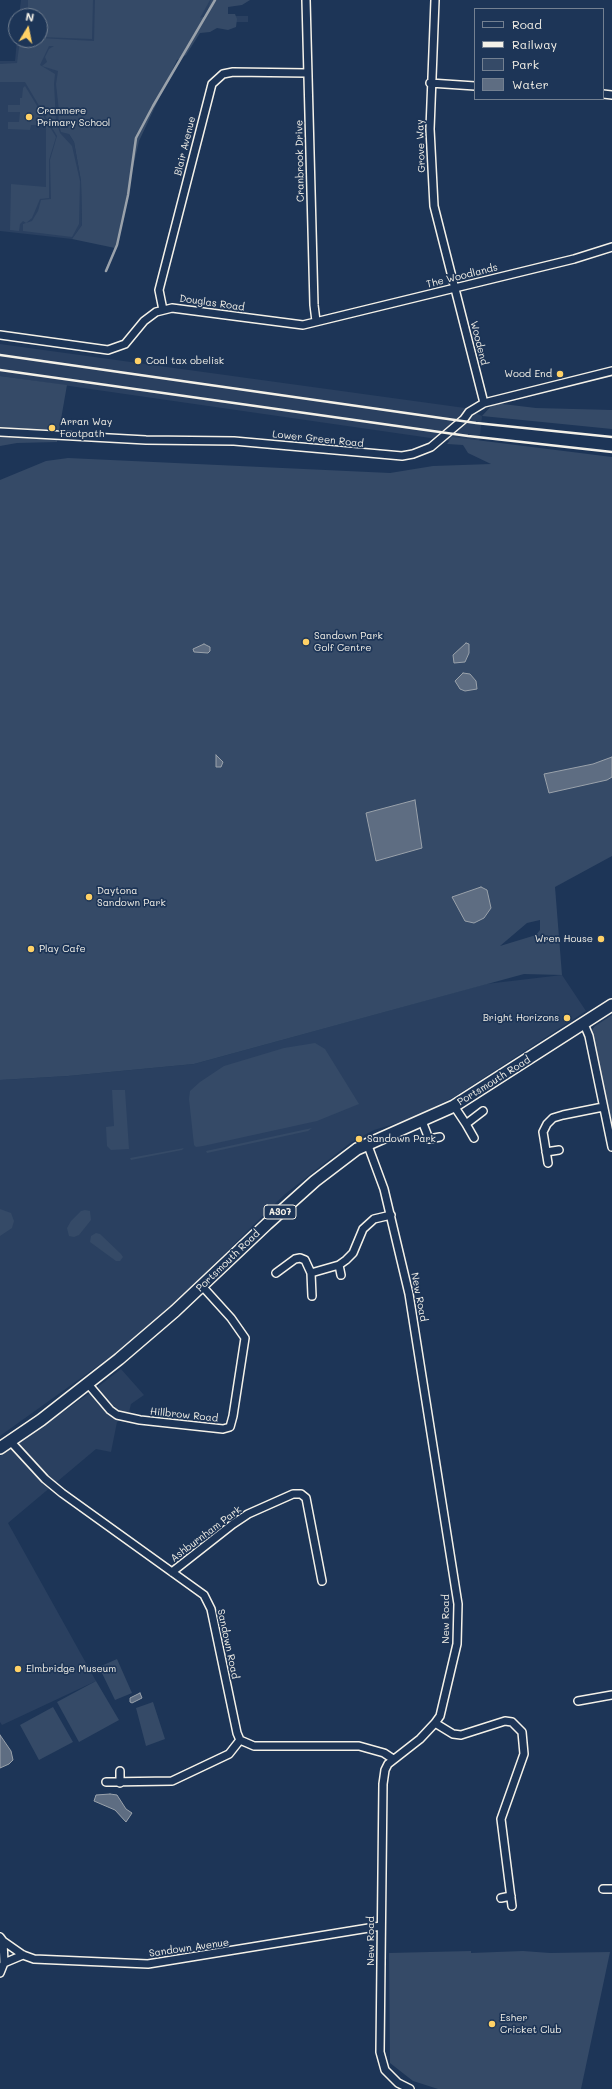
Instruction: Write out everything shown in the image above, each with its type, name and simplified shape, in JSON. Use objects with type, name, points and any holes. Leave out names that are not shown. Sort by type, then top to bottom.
[{"type":"main road","name":"Portsmouth Road","points":[[0,1448],[11,1442],[88,1384],[160,1324],[315,1181],[367,1143],[422,1121],[454,1106],[612,1005]]},
{"type":"street","name":"Cranbrook Drive","points":[[306,0],[314,305],[316,321]]},
{"type":"street","name":"Grove Way","points":[[435,0],[430,83],[430,129],[434,206],[455,288]]},
{"type":"street","name":"Blair Avenue","points":[[163,310],[160,290],[212,84],[223,74],[233,72],[308,73]]},
{"type":"street","points":[[430,83],[474,86]]},
{"type":"street","name":"The Woodlands","points":[[316,321],[574,259],[612,247]]},
{"type":"street","name":"Woodend","points":[[455,288],[484,403]]},
{"type":"street","name":"Douglas Road","points":[[0,335],[108,350],[125,344],[149,317],[163,310],[182,309],[296,325],[316,321]]},
{"type":"street","name":"Lower Green Road","points":[[0,432],[146,440],[234,441],[402,456],[413,454],[431,447],[464,419],[469,412],[484,403],[612,371]]},
{"type":"street","points":[[584,1024],[589,1036],[612,1147]]},
{"type":"street","points":[[454,1106],[474,1138]]},
{"type":"street","points":[[548,1163],[544,1132],[547,1124],[553,1118],[603,1108]]},
{"type":"street","points":[[466,1124],[483,1111]]},
{"type":"street","points":[[422,1121],[429,1139],[440,1137]]},
{"type":"street","name":"New Road","points":[[367,1143],[380,1177],[391,1215],[416,1336],[458,1604],[457,1644],[442,1708],[436,1723],[420,1739],[393,1759],[385,1770],[383,1784],[381,2056],[385,2070],[391,2077],[410,2089]]},
{"type":"street","points":[[546,1152],[559,1150]]},
{"type":"street","points":[[311,1273],[339,1264],[353,1253],[363,1229],[374,1219],[391,1215]]},
{"type":"street","points":[[276,1273],[287,1263],[300,1258],[305,1260],[311,1273],[312,1296]]},
{"type":"street","points":[[339,1264],[341,1274]]},
{"type":"street","name":"Hillbrow Road","points":[[88,1384],[110,1410],[121,1416],[140,1420],[223,1429],[230,1427],[233,1416],[244,1338],[231,1318],[202,1286]]},
{"type":"street","name":"Sandown Road","points":[[11,1442],[45,1478],[62,1493],[204,1595],[208,1600],[236,1733],[240,1740]]},
{"type":"street","name":"Ashburnham Park","points":[[172,1572],[238,1521],[293,1494],[301,1494],[306,1498],[322,1581]]},
{"type":"street","points":[[578,1701],[612,1695]]},
{"type":"street","points":[[436,1723],[453,1734],[461,1735],[500,1721],[512,1722],[519,1727],[522,1732],[524,1754],[501,1819],[512,1906]]},
{"type":"street","points":[[106,1782],[172,1782],[229,1754],[240,1740],[254,1746],[359,1746],[384,1753],[393,1759]]},
{"type":"street","points":[[120,1771],[120,1783]]},
{"type":"street","points":[[603,1889],[612,1889]]},
{"type":"street","points":[[501,1898],[511,1896]]},
{"type":"street","name":"Sandown Avenue","points":[[2,1939],[22,1955],[49,1960],[148,1964],[381,1926]]},
{"type":"street","points":[[0,1973],[4,1963],[2,1939]]},
{"type":"street","points":[[4,1963],[22,1955]]},
{"type":"shaded area","name":"Cranmere Primary School","points":[[21,0],[213,0],[209,9],[190,35],[69,134],[74,142],[81,181],[82,225],[72,239],[0,231],[0,61],[15,61],[16,48],[48,48],[48,8],[20,8]]},
{"type":"shaded area","points":[[232,16],[248,16],[248,22],[232,22]]},
{"type":"shaded area","points":[[0,344],[465,408],[482,416],[479,445],[0,376]]},
{"type":"shaded area","points":[[562,975],[586,1011],[454,1097],[410,1119],[374,1130],[350,1143],[284,1195],[163,1314],[120,1350],[0,1436],[0,1080],[68,1076],[194,1064],[486,984]]},
{"type":"shaded area","points":[[121,1369],[144,1395],[131,1404],[129,1412],[117,1422],[111,1452],[96,1449],[8,1523],[96,1681],[2,1725],[0,1722],[0,1456],[87,1395]]},
{"type":"green space","points":[[28,0],[93,0],[92,39],[48,37],[48,8],[28,8]]},
{"type":"green space","points":[[95,0],[210,0],[200,18],[206,16],[211,0],[250,0],[242,5],[228,7],[228,14],[235,14],[237,19],[236,27],[228,30],[217,28],[210,32],[200,33],[186,55],[177,60],[139,141],[115,248],[72,239],[82,225],[81,181],[74,142],[69,134],[61,132],[58,122],[59,111],[56,84],[58,71],[42,66],[47,62],[45,57],[49,49],[54,46],[49,46],[40,65],[55,74],[54,84],[56,121],[60,133],[72,146],[80,181],[79,224],[72,237],[23,231],[23,224],[32,221],[38,211],[41,200],[51,199],[50,160],[57,136],[25,82],[0,82],[0,64],[17,63],[19,48],[48,48],[48,38],[94,41]]},
{"type":"green space","points":[[25,86],[56,137],[49,160],[49,198],[40,199],[32,218],[26,223],[23,221],[20,224],[19,231],[10,230],[11,184],[46,187],[46,125],[31,125],[30,130],[8,129],[8,122],[19,122],[20,112],[8,112],[8,105],[20,105],[20,98],[22,98],[23,88]]},
{"type":"green space","points":[[0,376],[67,385],[57,442],[17,443],[0,446]]},
{"type":"green space","points":[[494,403],[536,408],[612,410],[612,429],[482,416]]},
{"type":"green space","points":[[452,437],[612,457],[612,856],[555,887],[562,975],[524,974],[194,1064],[68,1076],[0,1080],[0,480],[46,461],[68,458],[390,473],[433,466],[491,464],[468,453],[463,445],[447,444]],"holes":[[[540,920],[540,930],[536,935],[500,946],[527,923]]]},
{"type":"green space","points":[[612,1015],[612,1124],[592,1030],[595,1026]]},
{"type":"green space","points":[[315,1043],[325,1049],[359,1104],[317,1121],[203,1146],[196,1147],[194,1145],[189,1099],[190,1091],[200,1082],[224,1066],[284,1048]]},
{"type":"green space","points":[[112,1090],[125,1090],[129,1149],[111,1150],[107,1146],[106,1127],[114,1126]]},
{"type":"green space","points":[[312,1128],[308,1131],[207,1153],[206,1151]]},
{"type":"green space","points":[[184,1148],[182,1150],[131,1160],[130,1158]]},
{"type":"green space","points":[[0,1209],[11,1213],[14,1221],[12,1228],[0,1236]]},
{"type":"green space","points":[[81,1211],[90,1211],[91,1220],[79,1235],[74,1237],[69,1236],[67,1228],[71,1221]]},
{"type":"green space","points":[[96,1233],[100,1234],[121,1254],[123,1257],[120,1261],[116,1261],[90,1242],[91,1236]]},
{"type":"green space","points":[[117,1659],[132,1693],[115,1700],[99,1667]]},
{"type":"green space","points":[[96,1681],[119,1720],[79,1742],[57,1702]]},
{"type":"green space","points":[[153,1702],[165,1739],[146,1746],[136,1708]]},
{"type":"green space","points":[[53,1707],[73,1742],[39,1760],[20,1725]]},
{"type":"green space","name":"Esher Cricket Club","points":[[471,1951],[471,1953],[523,1951],[550,1953],[610,1952],[581,2089],[438,2089],[413,2081],[390,2063],[389,1953]]},
{"type":"water","points":[[466,643],[469,644],[469,653],[465,662],[454,663],[453,655]]},
{"type":"water","points":[[204,644],[210,647],[210,651],[208,653],[194,652],[193,649]]},
{"type":"water","points":[[463,673],[470,674],[476,681],[477,689],[465,691],[460,689],[455,681]]},
{"type":"water","points":[[216,755],[223,762],[221,767],[216,767]]},
{"type":"water","points":[[612,757],[612,777],[607,780],[549,793],[544,774],[593,764]]},
{"type":"water","points":[[415,800],[422,848],[376,861],[366,813]]},
{"type":"water","points":[[481,887],[487,890],[491,908],[484,918],[474,923],[465,921],[452,897]]},
{"type":"water","points":[[140,1693],[142,1698],[132,1703],[130,1702],[130,1698]]},
{"type":"water","points":[[0,1735],[11,1751],[13,1760],[9,1764],[0,1768]]},
{"type":"water","points":[[96,1795],[117,1795],[126,1809],[132,1813],[126,1822],[115,1810],[94,1801]]},
{"type":"waterway","points":[[106,271],[117,245],[128,195],[136,138],[215,0]]},
{"type":"railway","points":[[0,355],[476,423],[612,437]]},
{"type":"railway","points":[[0,370],[468,436],[612,452]]},
{"type":"place","name":"Cranmere Primary School","points":[[29,117]]},
{"type":"place","name":"Coal tax obelisk","points":[[138,361]]},
{"type":"place","name":"Wood End","points":[[560,374]]},
{"type":"place","name":"Arran Way Footpath","points":[[52,428]]},
{"type":"place","name":"Sandown Park Golf Centre","points":[[306,642]]},
{"type":"place","name":"Daytona Sandown Park","points":[[89,897]]},
{"type":"place","name":"Wren House","points":[[601,939]]},
{"type":"place","name":"Play Cafe","points":[[31,949]]},
{"type":"place","name":"Bright Horizons","points":[[567,1018]]},
{"type":"place","name":"Sandown Park","points":[[359,1139]]},
{"type":"place","name":"Elmbridge Museum","points":[[18,1669]]},
{"type":"place","name":"Esher Cricket Club","points":[[492,2024]]}]
